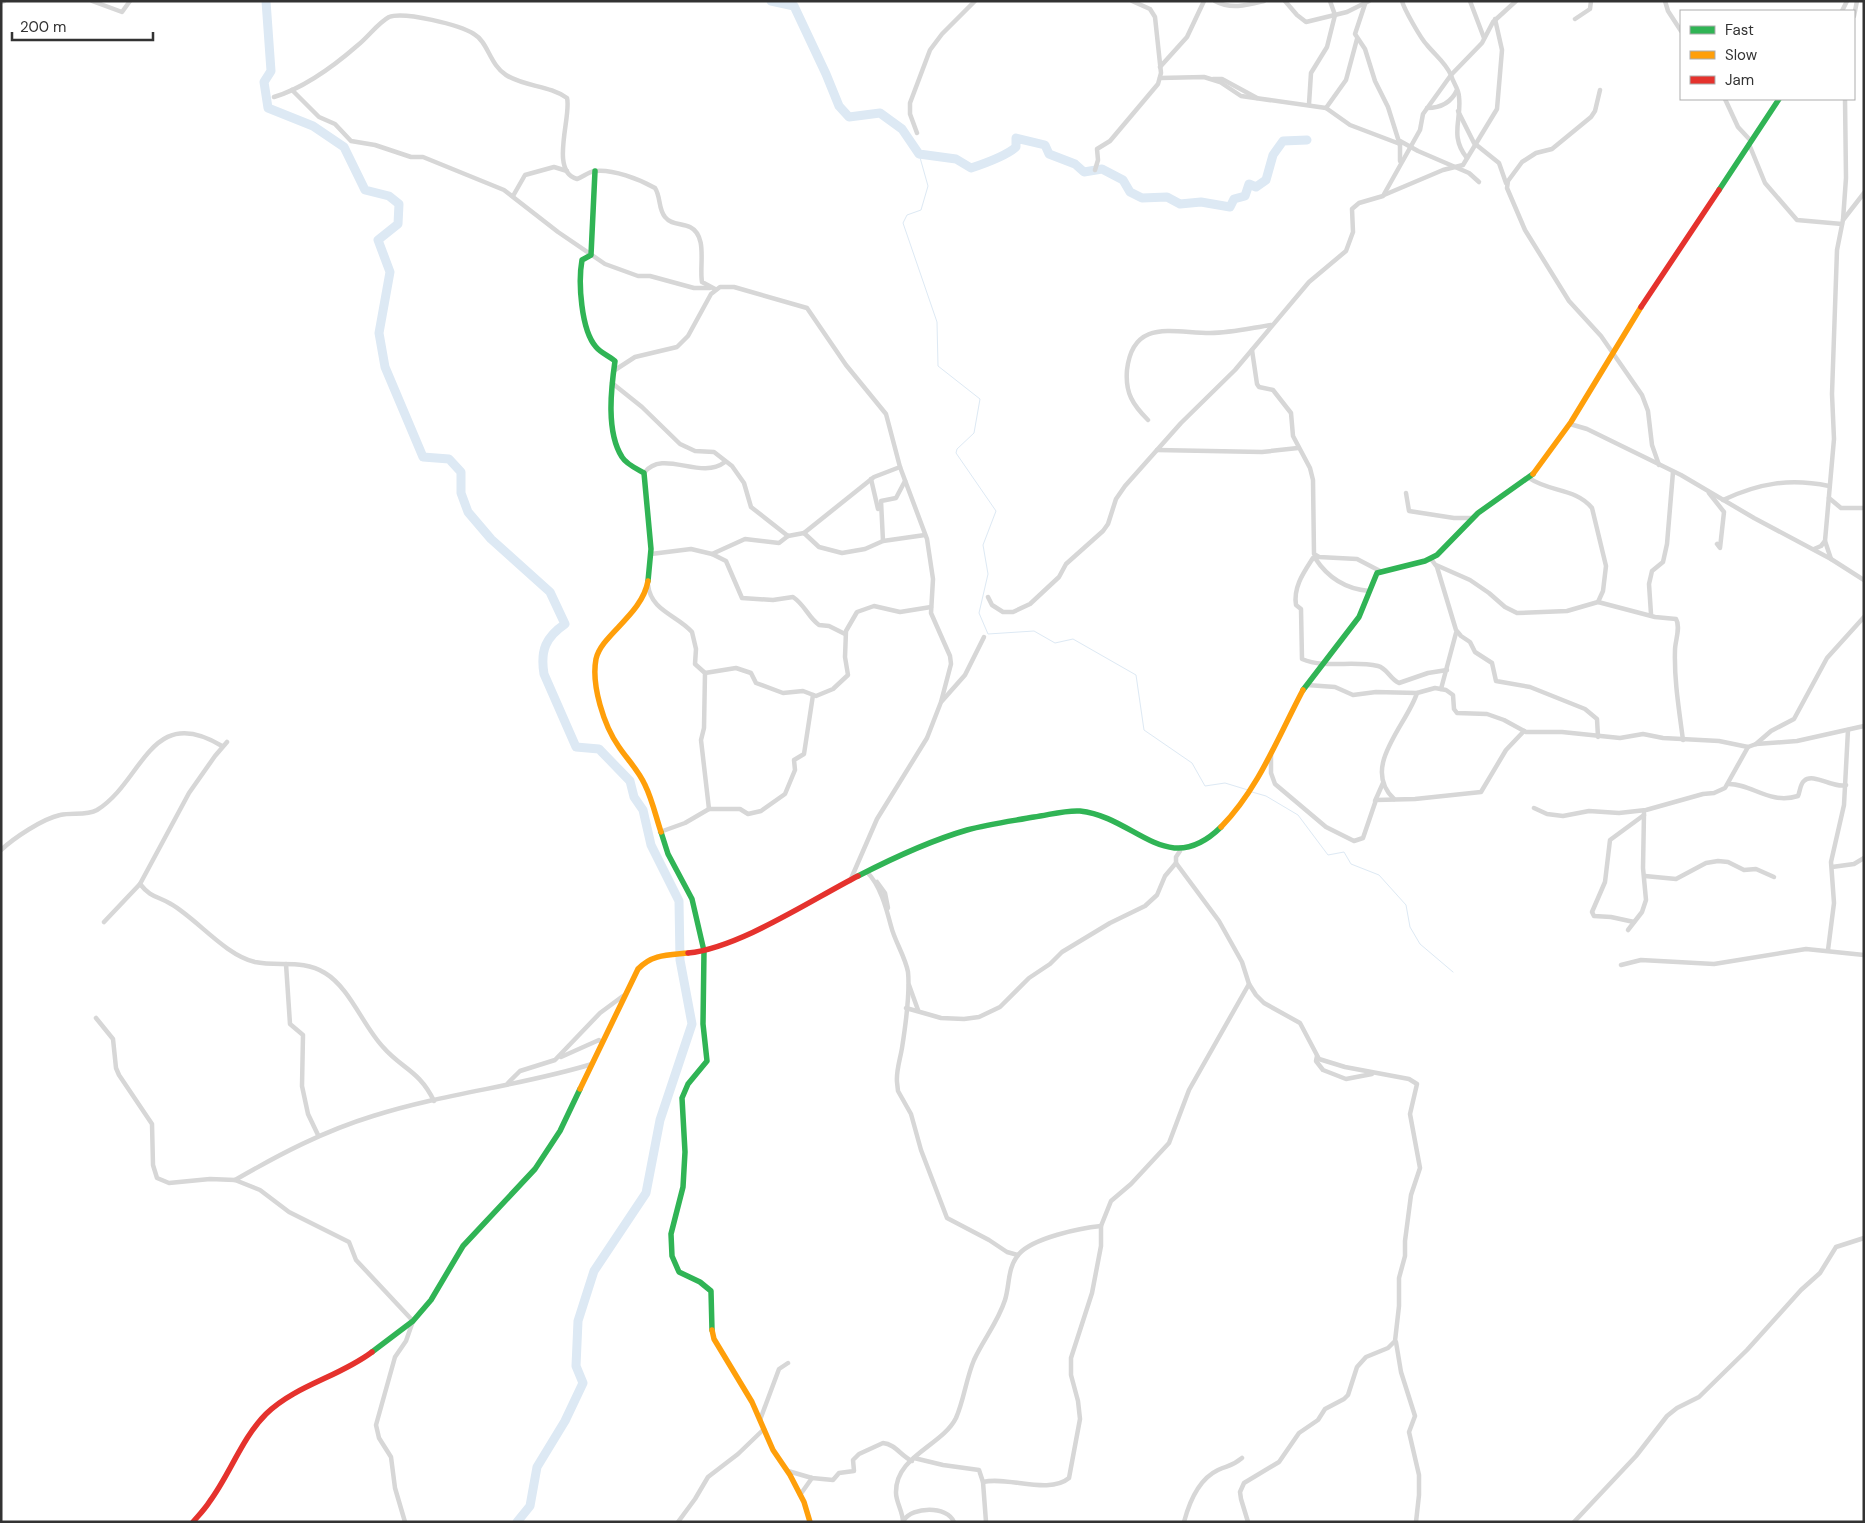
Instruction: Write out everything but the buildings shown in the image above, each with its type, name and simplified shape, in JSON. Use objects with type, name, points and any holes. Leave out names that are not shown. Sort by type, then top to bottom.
[{"type":"street","points":[[92,1],[122,12],[130,1]]},
{"type":"street","points":[[916,133],[910,114],[910,104],[930,50],[942,34],[975,1]]},
{"type":"street","points":[[1095,170],[1098,160],[1097,149],[1110,140],[1126,118],[1154,90],[1160,78],[1153,12],[1132,1]]},
{"type":"street","points":[[1160,67],[1187,37],[1204,1]]},
{"type":"street","points":[[1215,1],[1229,6],[1248,6],[1264,1]]},
{"type":"street","points":[[1285,1],[1297,16],[1306,22],[1335,15],[1367,2]]},
{"type":"street","points":[[1309,104],[1311,73],[1327,46],[1335,15],[1330,1]]},
{"type":"street","points":[[1402,1],[1406,13],[1424,42],[1445,63],[1458,90],[1456,130],[1461,150],[1467,158]]},
{"type":"street","points":[[1470,1],[1484,38]]},
{"type":"street","points":[[1383,196],[1420,130],[1422,118],[1427,108],[1451,75],[1484,38],[1496,19],[1516,1]]},
{"type":"street","points":[[1575,19],[1590,9],[1591,1]]},
{"type":"street","points":[[1665,1],[1668,11],[1680,29]]},
{"type":"street","points":[[1326,108],[1346,80],[1357,39],[1356,28],[1367,2]]},
{"type":"street","points":[[274,97],[292,90],[356,48],[390,17],[406,16],[456,26],[477,36],[496,67],[505,74],[516,81],[550,90],[567,98],[562,147],[567,171],[572,177],[577,179],[595,172],[622,175],[655,188],[662,213],[667,220],[689,227],[697,235],[701,250],[701,279],[713,288]]},
{"type":"street","points":[[988,597],[992,605],[1003,612],[1013,612],[1030,604],[1059,576],[1066,564],[1106,527],[1120,493],[1157,450],[1236,370],[1309,282],[1346,251],[1354,232],[1351,212],[1354,206],[1383,196],[1443,170],[1463,165],[1474,143],[1489,124],[1497,109],[1502,50],[1496,19]]},
{"type":"street","points":[[1357,39],[1365,50],[1374,81],[1388,106],[1394,130],[1400,143],[1400,163]]},
{"type":"street","points":[[1160,78],[1222,79],[1258,99],[1309,104],[1326,108],[1350,126],[1400,143],[1469,173],[1479,182]]},
{"type":"street","points":[[292,90],[319,117],[335,124],[351,141],[375,145],[411,157],[423,157],[504,190],[591,256],[633,275],[650,276],[694,288],[729,286],[807,308],[846,366],[879,402],[886,414],[900,467],[925,535],[933,579],[931,607],[934,623],[951,660],[941,702],[927,738],[878,819],[849,882]]},
{"type":"street","points":[[1427,108],[1442,106],[1452,99],[1458,90]]},
{"type":"street","points":[[1506,184],[1522,162],[1536,153],[1552,149],[1591,117],[1596,111],[1600,90]]},
{"type":"street","points":[[1725,100],[1738,127],[1750,143],[1765,182],[1797,220],[1842,222]]},
{"type":"street","points":[[1416,1522],[1420,1495],[1419,1475],[1409,1432],[1415,1416],[1401,1372],[1396,1341],[1399,1278],[1405,1256],[1411,1195],[1420,1168],[1410,1114],[1417,1084],[1409,1079],[1321,1061],[1300,1023],[1264,1004],[1249,984],[1242,962],[1219,921],[1176,863],[1176,857],[1180,852],[1199,844],[1223,825],[1247,795],[1307,685],[1320,665],[1354,625],[1374,576],[1380,571],[1431,559],[1472,518],[1536,471],[1570,424],[1640,309],[1778,100]]},
{"type":"street","points":[[1831,559],[1825,541],[1834,439],[1835,276],[1846,178],[1845,100]]},
{"type":"street","points":[[1458,111],[1474,143],[1499,163],[1512,204],[1533,244],[1569,301],[1601,336],[1646,403],[1652,445],[1659,465]]},
{"type":"street","points":[[513,196],[525,176],[554,167],[567,171]]},
{"type":"street","points":[[591,256],[595,172]]},
{"type":"street","points":[[1842,222],[1864,193]]},
{"type":"street","points":[[591,256],[582,260],[579,272],[580,286],[593,343],[615,361],[610,398],[614,435],[619,454],[626,462],[644,473]]},
{"type":"street","points":[[615,370],[635,357],[677,347],[688,336],[713,288]]},
{"type":"street","points":[[1148,420],[1134,404],[1126,385],[1132,351],[1142,337],[1156,332],[1227,332],[1272,325]]},
{"type":"street","points":[[1252,349],[1257,384],[1262,388],[1273,390],[1289,410],[1292,432],[1314,480],[1314,553],[1333,580],[1354,589],[1369,591]]},
{"type":"street","points":[[612,383],[642,407],[680,444],[695,451],[714,452],[732,466],[742,479],[751,508],[788,536]]},
{"type":"street","points":[[1570,424],[1587,430],[1673,472],[1831,559],[1864,580]]},
{"type":"street","points":[[1157,450],[1262,452],[1298,448]]},
{"type":"street","points":[[725,462],[718,467],[703,468],[662,463],[650,466],[644,473],[651,554],[649,592],[656,606],[692,632],[696,649],[695,664],[705,673],[741,669],[751,673],[756,683],[782,693],[806,691],[813,695],[833,690],[848,675],[845,634],[854,615],[862,609],[878,606],[900,612],[931,607]]},
{"type":"street","points":[[712,554],[741,540],[779,542],[788,536],[804,533],[837,509],[871,479],[900,467]]},
{"type":"street","points":[[1651,614],[1650,584],[1652,571],[1663,562],[1667,544],[1673,472]]},
{"type":"street","points":[[1529,478],[1547,488],[1569,492],[1592,508],[1606,566],[1600,602]]},
{"type":"street","points":[[871,479],[880,516],[883,541]]},
{"type":"street","points":[[880,516],[880,502],[896,498],[905,481]]},
{"type":"street","points":[[1723,500],[1750,487],[1791,481],[1829,486]]},
{"type":"street","points":[[1706,490],[1724,512],[1720,548],[1717,544]]},
{"type":"street","points":[[1406,493],[1409,511],[1454,518],[1472,518]]},
{"type":"street","points":[[1829,497],[1841,508],[1864,508]]},
{"type":"street","points":[[804,533],[819,547],[842,553],[865,549],[883,541],[925,535]]},
{"type":"street","points":[[1814,550],[1825,541]]},
{"type":"street","points":[[651,554],[691,550],[712,554],[726,561],[742,598],[773,600],[793,597],[804,605],[809,616],[819,625],[829,626],[845,634]]},
{"type":"street","points":[[1380,571],[1357,559],[1313,558],[1299,580],[1295,601],[1301,609],[1303,624],[1302,657],[1320,665],[1353,663],[1378,666],[1394,681],[1399,683],[1428,673],[1447,670]]},
{"type":"street","points":[[1431,559],[1436,565],[1456,630],[1470,642],[1476,652],[1492,663],[1496,681],[1530,687],[1584,709],[1597,719],[1598,737]]},
{"type":"street","points":[[1436,565],[1470,580],[1490,593],[1505,607],[1517,613],[1567,611],[1600,602],[1676,619],[1678,623],[1675,647],[1676,691],[1683,740]]},
{"type":"street","points":[[648,584],[633,614],[602,646],[596,659],[596,674],[599,701],[610,732],[645,784],[670,860],[692,899],[704,950],[703,1024],[706,1061],[704,1068],[688,1084],[682,1098],[685,1152],[683,1187],[671,1234],[672,1256],[678,1272],[700,1282],[711,1292],[709,1314],[714,1339],[752,1402],[773,1450],[800,1495],[810,1522]]},
{"type":"street","points":[[1756,744],[1771,731],[1794,719],[1827,658],[1864,617]]},
{"type":"street","points":[[1441,689],[1456,630]]},
{"type":"street","points":[[941,702],[965,675],[984,637]]},
{"type":"street","points":[[705,673],[704,728],[701,740],[709,809]]},
{"type":"street","points":[[1307,685],[1335,687],[1353,695],[1376,692],[1417,693],[1435,688],[1441,689],[1453,695],[1454,709],[1457,713],[1487,714],[1504,720],[1524,731],[1562,732],[1598,737],[1620,738],[1643,734],[1683,740],[1719,741],[1748,747],[1756,744],[1797,741],[1864,726]]},
{"type":"street","points":[[1395,799],[1386,791],[1384,783],[1385,753],[1412,708],[1417,693]]},
{"type":"street","points":[[660,832],[685,823],[709,809],[740,810],[751,814],[764,809],[783,796],[794,773],[794,760],[804,754],[813,695]]},
{"type":"street","points":[[1828,950],[1834,903],[1832,854],[1844,806],[1848,730]]},
{"type":"street","points":[[1374,801],[1478,793],[1483,789],[1506,750],[1524,731]]},
{"type":"street","points":[[1,850],[50,818],[62,814],[88,813],[99,809],[122,787],[144,754],[167,738],[195,733],[222,746]]},
{"type":"street","points":[[104,922],[140,884],[189,793],[222,746],[227,742]]},
{"type":"street","points":[[1534,808],[1547,814],[1563,816],[1589,811],[1611,813],[1644,812],[1703,794],[1714,793],[1720,791],[1728,784],[1748,747]]},
{"type":"street","points":[[1271,751],[1271,772],[1276,784],[1326,827],[1354,842],[1363,838],[1374,801],[1384,783]]},
{"type":"street","points":[[1728,784],[1735,784],[1763,796],[1776,797],[1798,796],[1803,782],[1808,779],[1822,780],[1838,786],[1846,785]]},
{"type":"street","points":[[193,1522],[210,1502],[251,1433],[265,1416],[286,1397],[355,1365],[413,1321],[432,1300],[463,1246],[535,1169],[560,1131],[635,972],[645,961],[660,954],[687,954],[704,950],[738,938],[866,872],[961,832],[1077,811],[1109,817],[1158,846],[1180,852]]},
{"type":"street","points":[[1628,930],[1642,912],[1646,900],[1645,876],[1642,868],[1644,812]]},
{"type":"street","points":[[1634,922],[1611,917],[1594,916],[1592,912],[1604,882],[1610,840],[1644,812]]},
{"type":"street","points":[[1832,867],[1854,864],[1864,858]]},
{"type":"street","points":[[1645,876],[1676,879],[1706,863],[1718,861],[1728,862],[1744,870],[1756,869],[1774,877]]},
{"type":"street","points":[[906,1008],[941,1018],[964,1019],[979,1017],[1000,1007],[1016,994],[1029,978],[1050,964],[1062,952],[1110,923],[1145,906],[1157,895],[1165,876],[1176,863]]},
{"type":"street","points":[[866,872],[876,881],[884,893],[891,926],[908,974],[911,997],[918,1010]]},
{"type":"street","points":[[140,884],[149,895],[171,903],[196,921],[214,939],[244,958],[260,963],[305,965],[330,977],[341,988],[382,1048],[414,1072],[434,1101]]},
{"type":"street","points":[[1621,965],[1641,960],[1714,964],[1793,950],[1828,950],[1864,955]]},
{"type":"street","points":[[286,964],[290,1024],[303,1035],[302,1086],[308,1114],[318,1135]]},
{"type":"street","points":[[908,974],[906,1008],[896,1077],[898,1091],[911,1114],[921,1150],[947,1218],[989,1240],[1006,1252],[1018,1255]]},
{"type":"street","points":[[983,1482],[1012,1481],[1044,1486],[1063,1482],[1070,1475],[1080,1419],[1078,1401],[1071,1375],[1071,1358],[1092,1293],[1101,1246],[1100,1226],[1111,1201],[1131,1184],[1169,1143],[1189,1090],[1249,984]]},
{"type":"street","points":[[555,1060],[600,1013],[624,995]]},
{"type":"street","points":[[96,1018],[113,1039],[116,1068],[119,1075],[152,1124],[153,1165],[157,1178],[168,1183],[210,1179],[235,1180],[260,1190],[290,1212],[349,1242],[356,1260],[413,1321]]},
{"type":"street","points":[[508,1083],[520,1071],[555,1060],[590,1042],[599,1040],[602,1042]]},
{"type":"street","points":[[1317,1056],[1316,1061],[1323,1070],[1346,1079],[1374,1073]]},
{"type":"street","points":[[235,1180],[318,1135],[375,1115],[508,1083],[561,1074],[592,1064]]},
{"type":"street","points":[[903,1521],[896,1492],[898,1480],[913,1459],[955,1420],[974,1361],[1005,1300],[1010,1272],[1018,1255],[1029,1246],[1071,1230],[1100,1226]]},
{"type":"street","points":[[1574,1522],[1636,1456],[1667,1416],[1677,1408],[1699,1397],[1747,1350],[1801,1290],[1820,1273],[1836,1247],[1864,1238]]},
{"type":"street","points":[[405,1522],[394,1488],[391,1457],[379,1438],[376,1425],[395,1357],[406,1340],[413,1321]]},
{"type":"street","points":[[1248,1522],[1240,1492],[1244,1483],[1279,1462],[1299,1433],[1318,1420],[1326,1409],[1348,1395],[1357,1367],[1366,1357],[1388,1348],[1396,1341]]},
{"type":"street","points":[[760,1420],[779,1369],[788,1363]]},
{"type":"street","points":[[678,1522],[695,1500],[708,1477],[738,1454],[764,1429]]},
{"type":"street","points":[[786,1471],[812,1478],[833,1480],[839,1473],[852,1472],[854,1460],[859,1454],[883,1443],[892,1445],[900,1454],[913,1459],[976,1469],[980,1472],[983,1482],[986,1522]]},
{"type":"street","points":[[1184,1522],[1203,1481],[1217,1470],[1232,1466],[1242,1458]]},
{"type":"street","points":[[800,1495],[812,1478]]},
{"type":"street","points":[[903,1521],[910,1514],[926,1510],[942,1512],[952,1517],[954,1522]]},
{"type":"waterway","points":[[266,1],[271,71],[264,82],[268,108],[313,126],[344,147],[365,190],[389,196],[399,204],[398,224],[378,240],[390,272],[379,333],[385,367],[423,457],[449,459],[461,472],[461,493],[468,512],[491,539],[550,592],[565,624],[553,634],[546,645],[543,658],[544,674],[576,747],[599,749],[630,781],[634,797],[643,810],[651,845],[679,901],[680,960],[692,1024],[660,1120],[646,1193],[594,1271],[578,1321],[576,1366],[583,1383],[565,1421],[537,1467],[530,1506],[517,1522]]},
{"type":"waterway","points":[[771,1],[794,6],[839,106],[849,117],[880,113],[902,129],[919,154],[956,159],[971,168],[1012,150],[1016,147],[1016,138],[1045,145],[1049,154],[1075,164],[1084,172],[1102,169],[1123,180],[1130,192],[1142,198],[1167,197],[1180,204],[1201,202],[1230,207],[1234,199],[1245,196],[1249,184],[1256,187],[1266,180],[1273,155],[1283,141],[1307,140]]},
{"type":"waterway","points":[[919,154],[928,186],[921,210],[907,215],[903,223],[937,322],[938,366],[980,399],[974,433],[957,449],[956,453],[996,511],[983,545],[988,574],[979,613],[988,634],[1034,631],[1055,643],[1073,639],[1136,675],[1144,730],[1192,763],[1205,786],[1225,783],[1248,790]]},
{"type":"waterway","points":[[1252,792],[1266,796],[1298,815],[1328,855],[1344,852],[1351,864],[1379,875],[1406,905],[1410,927],[1420,944],[1453,972]]},
{"type":"traffic: fast","points":[[1719,190],[1778,100]]},
{"type":"traffic: fast","points":[[595,171],[591,255],[582,260],[581,269],[582,305],[591,339],[598,349],[615,361],[611,410],[617,447],[626,462],[644,473],[651,549],[648,581]]},
{"type":"traffic: fast","points":[[1303,690],[1359,617],[1377,573],[1425,561],[1437,555],[1478,513],[1533,474]]},
{"type":"traffic: fast","points":[[858,876],[911,850],[953,834],[984,826],[1063,812],[1080,811],[1100,816],[1167,847],[1184,848],[1202,842],[1221,827]]},
{"type":"traffic: fast","points":[[661,832],[668,854],[692,899],[704,951],[703,1024],[707,1061],[688,1084],[682,1098],[685,1152],[683,1187],[671,1234],[672,1256],[679,1272],[700,1282],[711,1291],[712,1330]]},
{"type":"traffic: fast","points":[[372,1352],[413,1321],[431,1300],[463,1246],[535,1169],[560,1131],[580,1089]]},
{"type":"traffic: slow","points":[[1533,474],[1571,422],[1641,307]]},
{"type":"traffic: slow","points":[[648,581],[638,604],[599,650],[596,659],[595,681],[600,705],[608,728],[642,780],[650,796],[661,832]]},
{"type":"traffic: slow","points":[[1221,827],[1257,779],[1303,690]]},
{"type":"traffic: slow","points":[[580,1089],[638,969],[649,960],[655,958],[688,953]]},
{"type":"traffic: slow","points":[[712,1330],[714,1339],[752,1402],[773,1450],[790,1475],[804,1502],[810,1522]]},
{"type":"traffic: jam","points":[[1641,307],[1719,190]]},
{"type":"traffic: jam","points":[[688,953],[708,949],[752,933],[858,876]]},
{"type":"traffic: jam","points":[[193,1522],[206,1507],[250,1434],[266,1414],[304,1388],[346,1368],[372,1352]]}]
